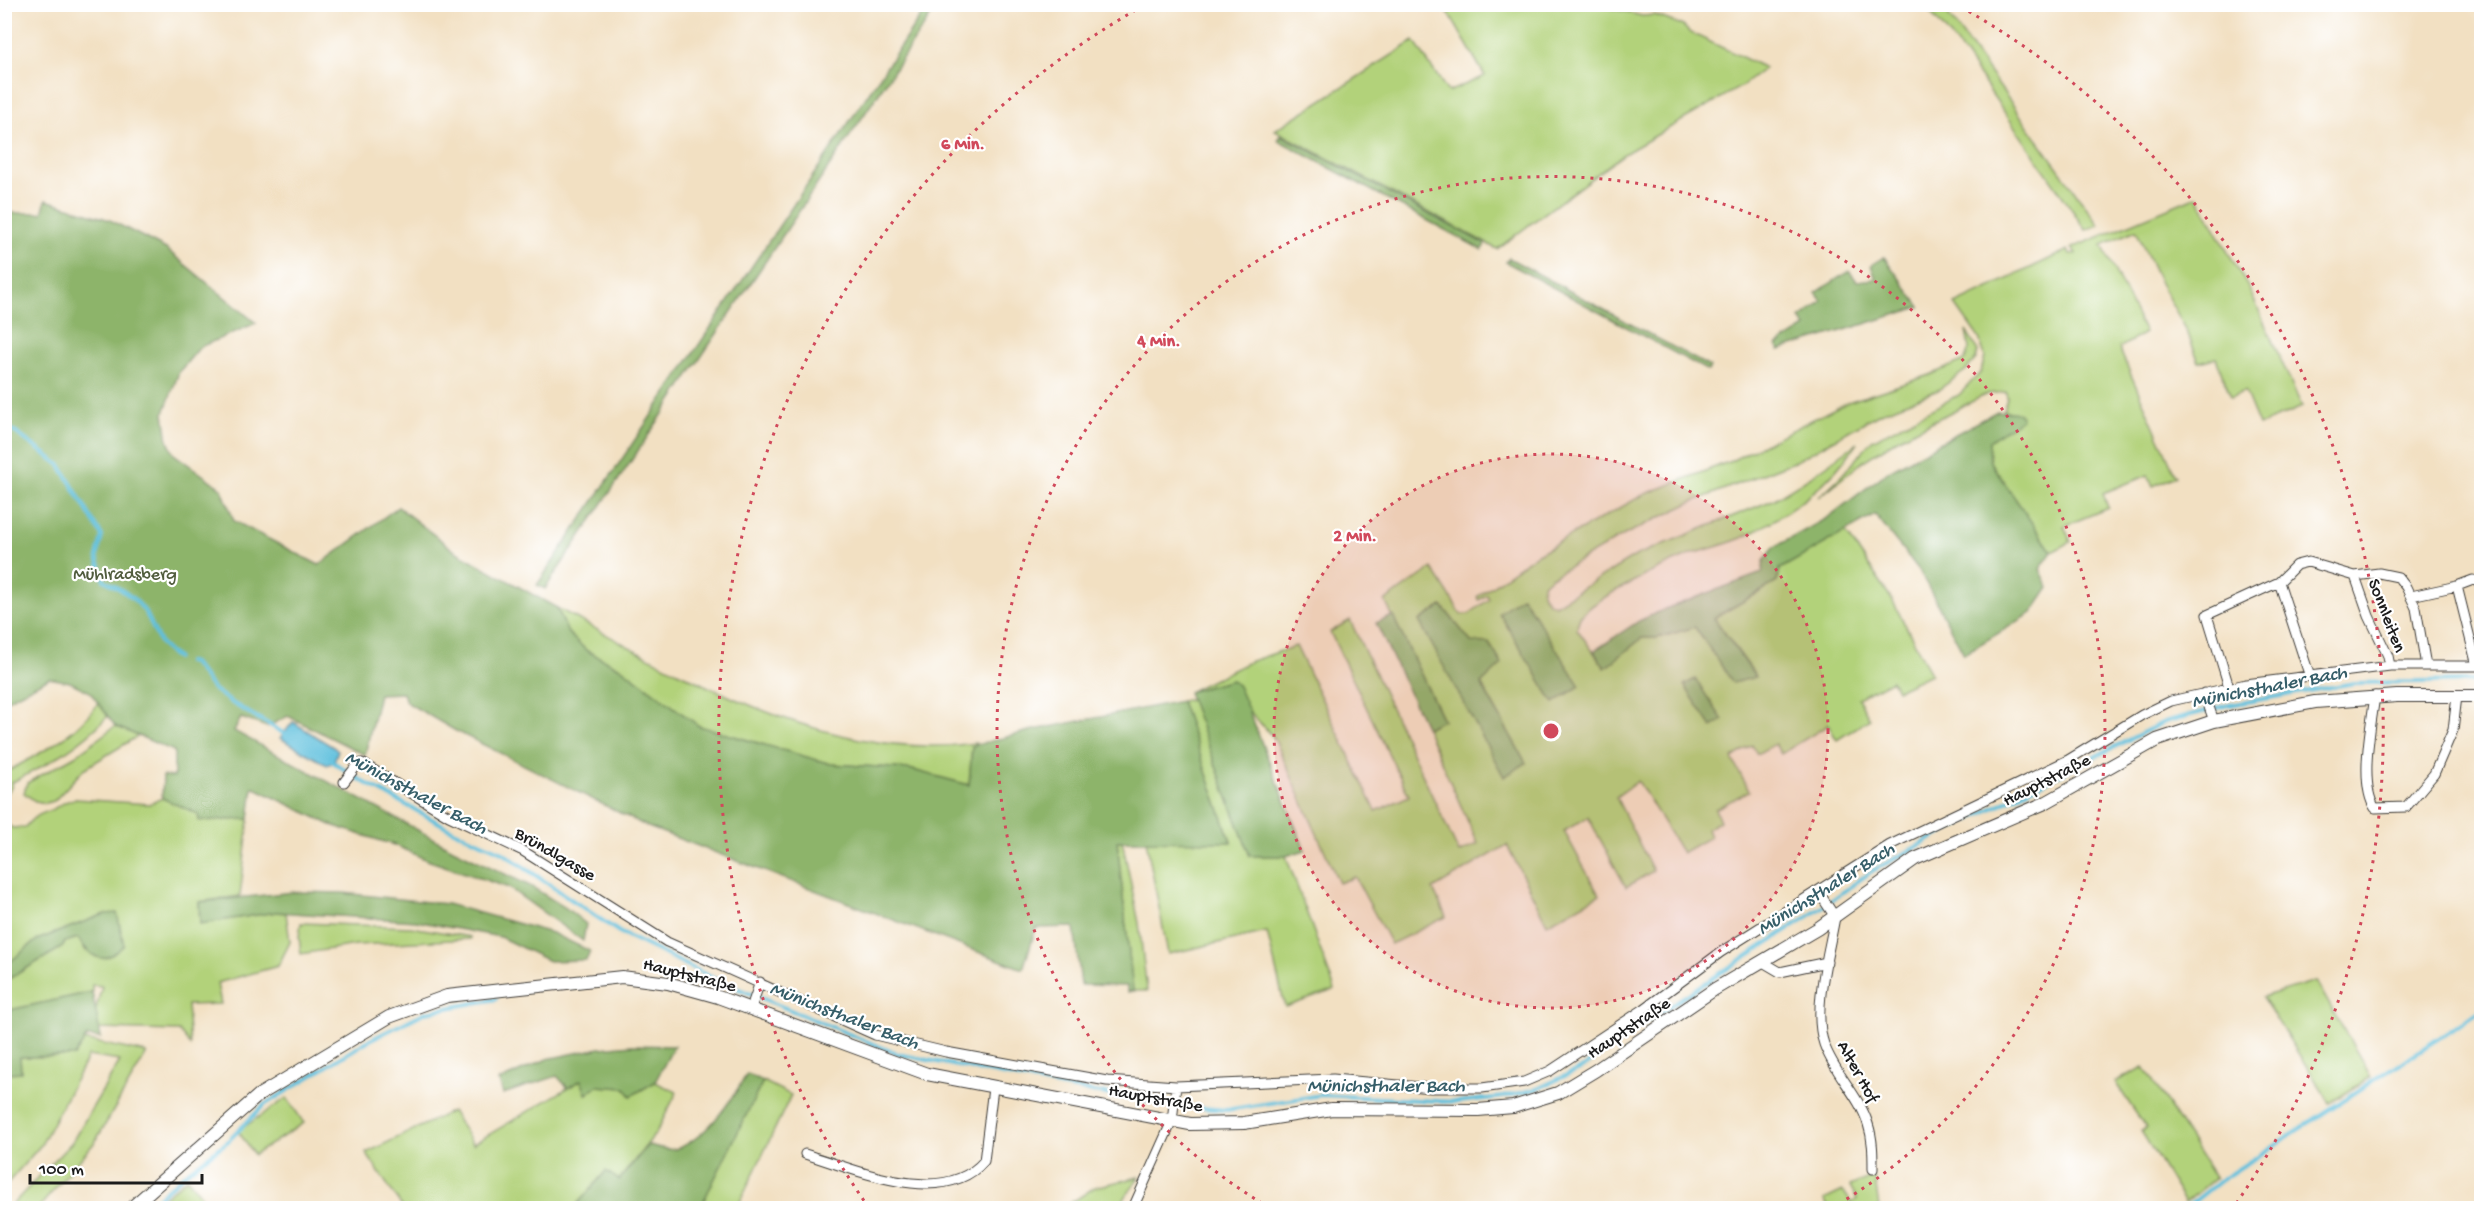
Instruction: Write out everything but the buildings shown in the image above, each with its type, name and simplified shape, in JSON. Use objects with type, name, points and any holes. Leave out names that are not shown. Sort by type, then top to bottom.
[{"type":"street","name":"Sonnleiten","points":[[2229,687],[2207,615],[2279,582],[2296,565],[2308,562],[2355,576],[2379,573],[2398,577],[2411,596],[2420,623],[2426,666]]},
{"type":"street","name":"Sonnleiten","points":[[2355,576],[2390,666]]},
{"type":"street","name":"Sonnleiten","points":[[2411,596],[2457,586],[2473,580],[2481,582]]},
{"type":"street","points":[[2279,582],[2310,677]]},
{"type":"street","points":[[2457,586],[2479,666]]},
{"type":"street","name":"Hauptstraße","points":[[759,985],[875,1035],[946,1052],[1176,1091],[1333,1079],[1431,1088],[1482,1088],[1524,1082],[1566,1061],[1644,1009],[1721,952],[1820,893],[1890,845],[2067,760],[2157,708],[2206,697],[2229,687],[2390,666],[2479,666]]},
{"type":"street","points":[[2375,696],[2368,743],[2368,798],[2375,808],[2406,807],[2434,774],[2453,730],[2457,696]]},
{"type":"street","name":"Hauptstraße","points":[[131,1209],[259,1095],[366,1029],[417,1005],[476,992],[622,977],[678,986],[752,1004],[900,1066],[952,1080],[1225,1125],[1332,1109],[1478,1110],[1529,1103],[1577,1082],[1915,859],[2045,803],[2157,740],[2213,718],[2315,702],[2375,696],[2481,696]]},
{"type":"street","points":[[2206,697],[2213,718]]},
{"type":"street","name":"Bründlgasse","points":[[344,782],[362,763],[449,816],[523,851],[667,942],[759,985]]},
{"type":"street","points":[[1820,893],[1833,913]]},
{"type":"street","name":"Alter Hof","points":[[1833,913],[1820,1020],[1824,1043],[1868,1123],[1873,1147],[1873,1169]]},
{"type":"street","points":[[1762,962],[1780,972],[1827,962]]},
{"type":"street","points":[[752,1004],[759,985]]},
{"type":"street","points":[[805,1154],[906,1182],[929,1184],[956,1180],[984,1161],[993,1088]]},
{"type":"street","points":[[1133,1209],[1172,1117],[1176,1091]]},
{"type":"green space","points":[[928,5],[938,5],[545,589],[537,585]]},
{"type":"green space","points":[[1444,5],[1598,5],[1642,16],[1655,15],[1683,26],[1689,32],[1765,68],[1742,86],[1624,154],[1497,249],[1275,130],[1414,41],[1448,92],[1485,76]]},
{"type":"green space","points":[[1924,5],[1941,5],[2099,225],[2086,230],[1960,48]]},
{"type":"green space","points":[[1281,135],[1485,244],[1482,250],[1278,140]]},
{"type":"green space","points":[[2197,196],[2250,291],[2302,407],[2259,425],[2245,391],[2231,397],[2216,358],[2199,362],[2187,331],[2160,283],[2136,230],[2102,245],[2145,333],[2119,348],[2176,476],[2153,486],[2148,475],[2103,493],[2108,508],[2064,526],[2071,542],[2052,552],[1990,462],[1989,441],[2019,413],[2003,411],[2007,398],[2006,392],[1987,394],[1899,438],[1865,460],[1819,497],[1842,475],[1872,440],[1959,395],[1981,372],[1985,356],[1979,338],[1955,304],[2068,250],[2070,255],[2076,254],[2072,248]]},
{"type":"green space","name":"Mühlradsberg","points":[[46,200],[110,220],[166,249],[256,323],[200,347],[179,372],[164,413],[168,441],[174,454],[222,489],[234,521],[319,565],[398,507],[455,551],[557,608],[568,633],[587,651],[624,670],[699,726],[831,764],[909,769],[969,785],[972,746],[1029,731],[1181,701],[1231,842],[1117,841],[1133,991],[1127,992],[1127,986],[1081,985],[1074,927],[1036,928],[1023,969],[648,827],[454,730],[406,702],[403,693],[379,694],[365,755],[288,716],[267,727],[241,718],[234,731],[453,849],[532,887],[566,908],[586,924],[583,941],[509,888],[427,860],[397,846],[331,825],[253,787],[249,819],[199,821],[198,814],[162,798],[163,776],[174,777],[174,751],[115,726],[90,692],[70,682],[49,678],[5,701],[4,635],[7,625],[4,615],[5,213],[42,213]]},
{"type":"green space","points":[[1884,257],[1920,307],[1779,350],[1777,345],[1806,327],[1800,319],[1822,301],[1816,293],[1849,271],[1857,281],[1876,279],[1871,265]]},
{"type":"green space","points":[[1509,258],[1710,367],[1708,371],[1506,262]]},
{"type":"green space","points":[[1966,331],[1978,351],[1976,359],[1965,371],[1938,390],[1880,413],[1798,460],[1692,502],[1626,534],[1551,577],[1543,584],[1542,593],[1548,602],[1555,605],[1637,555],[1773,500],[1857,443],[1834,472],[1794,507],[1746,536],[1693,554],[1617,590],[1589,608],[1581,616],[1577,629],[1605,668],[1642,638],[1657,638],[1695,627],[1702,638],[1756,676],[1714,618],[1777,582],[1780,569],[1845,531],[1891,598],[1931,674],[1897,690],[1892,680],[1858,698],[1870,719],[1837,740],[1828,725],[1781,754],[1775,744],[1757,754],[1752,745],[1732,758],[1749,791],[1715,809],[1720,821],[1707,829],[1710,837],[1682,853],[1638,781],[1616,797],[1653,871],[1626,887],[1588,817],[1564,831],[1599,895],[1547,924],[1507,845],[1433,889],[1446,917],[1391,944],[1355,877],[1339,883],[1274,738],[1248,709],[1235,683],[1232,680],[1188,692],[1249,662],[1296,646],[1376,811],[1409,796],[1330,632],[1350,620],[1459,853],[1478,844],[1426,728],[1443,720],[1385,601],[1432,568],[1461,614],[1469,614],[1489,599],[1487,595],[1479,600],[1477,597],[1534,556],[1643,495],[1731,461],[1845,403],[1930,375],[1965,360],[1969,349]],"holes":[[[1442,606],[1471,642],[1481,683],[1526,763],[1419,621]]]},
{"type":"green space","points":[[1997,411],[2019,413],[2022,419],[1989,441],[1990,462],[2052,552],[2040,569],[2049,588],[2032,613],[1964,654],[1919,570],[1875,515],[1780,569],[1777,582],[1714,618],[1756,677],[1733,683],[1695,627],[1657,638],[1642,638],[1605,668],[1594,651],[1639,621],[1762,573],[1764,561],[1773,548],[1827,518],[1889,471]]},
{"type":"green space","points":[[1522,596],[1580,686],[1554,703],[1499,613]]},
{"type":"green space","points":[[1442,606],[1471,642],[1489,643],[1502,664],[1481,684],[1526,763],[1504,777],[1419,621]]},
{"type":"green space","points":[[557,608],[706,686],[812,727],[866,740],[921,746],[976,743],[972,747],[969,785],[909,769],[831,764],[699,726],[624,670],[587,651],[568,633]]},
{"type":"green space","points":[[1393,616],[1443,720],[1426,728],[1376,623]]},
{"type":"green space","points":[[1695,679],[1723,720],[1712,727],[1684,685]]},
{"type":"green space","points":[[1232,680],[1238,686],[1248,709],[1305,850],[1286,856],[1250,856],[1188,692]]},
{"type":"green space","points":[[1191,699],[1250,856],[1286,856],[1335,990],[1285,1007],[1267,932],[1168,954],[1146,840],[1231,842],[1181,701]]},
{"type":"green space","points":[[99,702],[108,716],[97,727],[63,754],[11,783],[12,786],[5,796],[5,773],[44,751],[68,734],[90,714]]},
{"type":"green space","points":[[115,726],[138,736],[84,769],[54,801],[46,803],[35,801],[24,793],[27,783],[75,756]]},
{"type":"green space","points":[[162,798],[198,814],[199,821],[249,819],[240,896],[199,902],[200,924],[276,912],[286,913],[290,942],[278,966],[217,983],[221,1004],[187,1005],[190,1045],[179,1031],[98,1029],[94,1016],[102,986],[92,985],[92,992],[5,1011],[5,981],[61,948],[65,942],[78,938],[86,951],[105,914],[37,940],[5,966],[5,822],[12,828],[25,827],[38,816],[75,799],[149,804]]},
{"type":"green space","points":[[1117,840],[1122,840],[1139,923],[1147,991],[1133,991]]},
{"type":"green space","points":[[294,892],[343,893],[447,904],[552,933],[590,951],[586,960],[549,961],[500,937],[416,921],[276,912],[200,924],[199,902]]},
{"type":"green space","points":[[117,913],[124,945],[117,952],[99,958],[88,951],[78,938],[65,942],[61,948],[5,981],[5,966],[37,940],[105,914]]},
{"type":"green space","points":[[301,923],[411,927],[470,937],[470,939],[356,945],[301,954],[299,937]]},
{"type":"green space","points":[[2316,981],[2371,1077],[2330,1103],[2262,997]]},
{"type":"green space","points":[[92,992],[101,1038],[87,1037],[74,1056],[20,1057],[21,1072],[5,1073],[5,1011]]},
{"type":"green space","points":[[84,1040],[147,1053],[95,1142],[42,1204],[38,1208],[9,1208],[72,1142],[120,1061],[88,1056],[41,1145],[5,1186],[4,1073],[21,1072],[20,1057],[74,1056]]},
{"type":"green space","points":[[632,1045],[674,1046],[655,1082],[631,1096],[625,1088],[597,1086],[586,1094],[581,1080],[568,1088],[557,1076],[503,1094],[499,1081],[547,1059],[600,1048]]},
{"type":"green space","points":[[2144,1067],[2215,1178],[2185,1203],[2141,1131],[2146,1128],[2115,1082]]},
{"type":"green space","points":[[747,1074],[763,1081],[700,1208],[574,1208],[606,1171],[619,1180],[648,1145],[676,1149],[698,1136],[726,1107]]},
{"type":"green space","points":[[581,1080],[587,1094],[597,1086],[625,1088],[631,1096],[655,1082],[677,1092],[656,1133],[619,1180],[605,1172],[574,1208],[403,1208],[366,1153],[452,1111],[473,1144]]},
{"type":"green space","points":[[763,1081],[791,1095],[738,1206],[743,1208],[700,1208]]},
{"type":"green space","points":[[287,1098],[304,1123],[254,1155],[238,1131]]},
{"type":"green space","points":[[1139,1177],[1118,1208],[1063,1208],[1095,1187]]},
{"type":"green space","points":[[1871,1177],[1875,1179],[1879,1208],[1829,1208],[1824,1200],[1843,1191],[1852,1203],[1857,1199],[1850,1186]]},
{"type":"green space","points":[[187,1178],[207,1203],[201,1208],[151,1208]]},
{"type":"water","points":[[293,722],[338,750],[334,762],[327,765],[280,738]]},
{"type":"waterway","name":"Münichsthaler Bach","points":[[4,424],[60,465],[102,536],[97,557],[104,580],[132,597],[145,612],[160,643],[177,658]]},
{"type":"waterway","name":"Münichsthaler Bach","points":[[188,662],[193,663],[213,689],[232,703],[285,734]]},
{"type":"waterway","name":"Münichsthaler Bach","points":[[330,760],[362,781],[454,831],[500,851],[619,932],[717,980],[898,1054],[1063,1087],[1179,1106],[1226,1110],[1321,1095],[1458,1102],[1503,1097],[1537,1089],[1584,1067],[1628,1033],[1818,910],[1872,871],[2164,722],[2229,705],[2354,683],[2482,681]]},
{"type":"waterway","points":[[146,1208],[187,1172],[227,1142],[264,1105],[366,1042],[426,1012],[496,999]]},
{"type":"waterway","points":[[2186,1208],[2221,1180],[2482,1010]]}]
